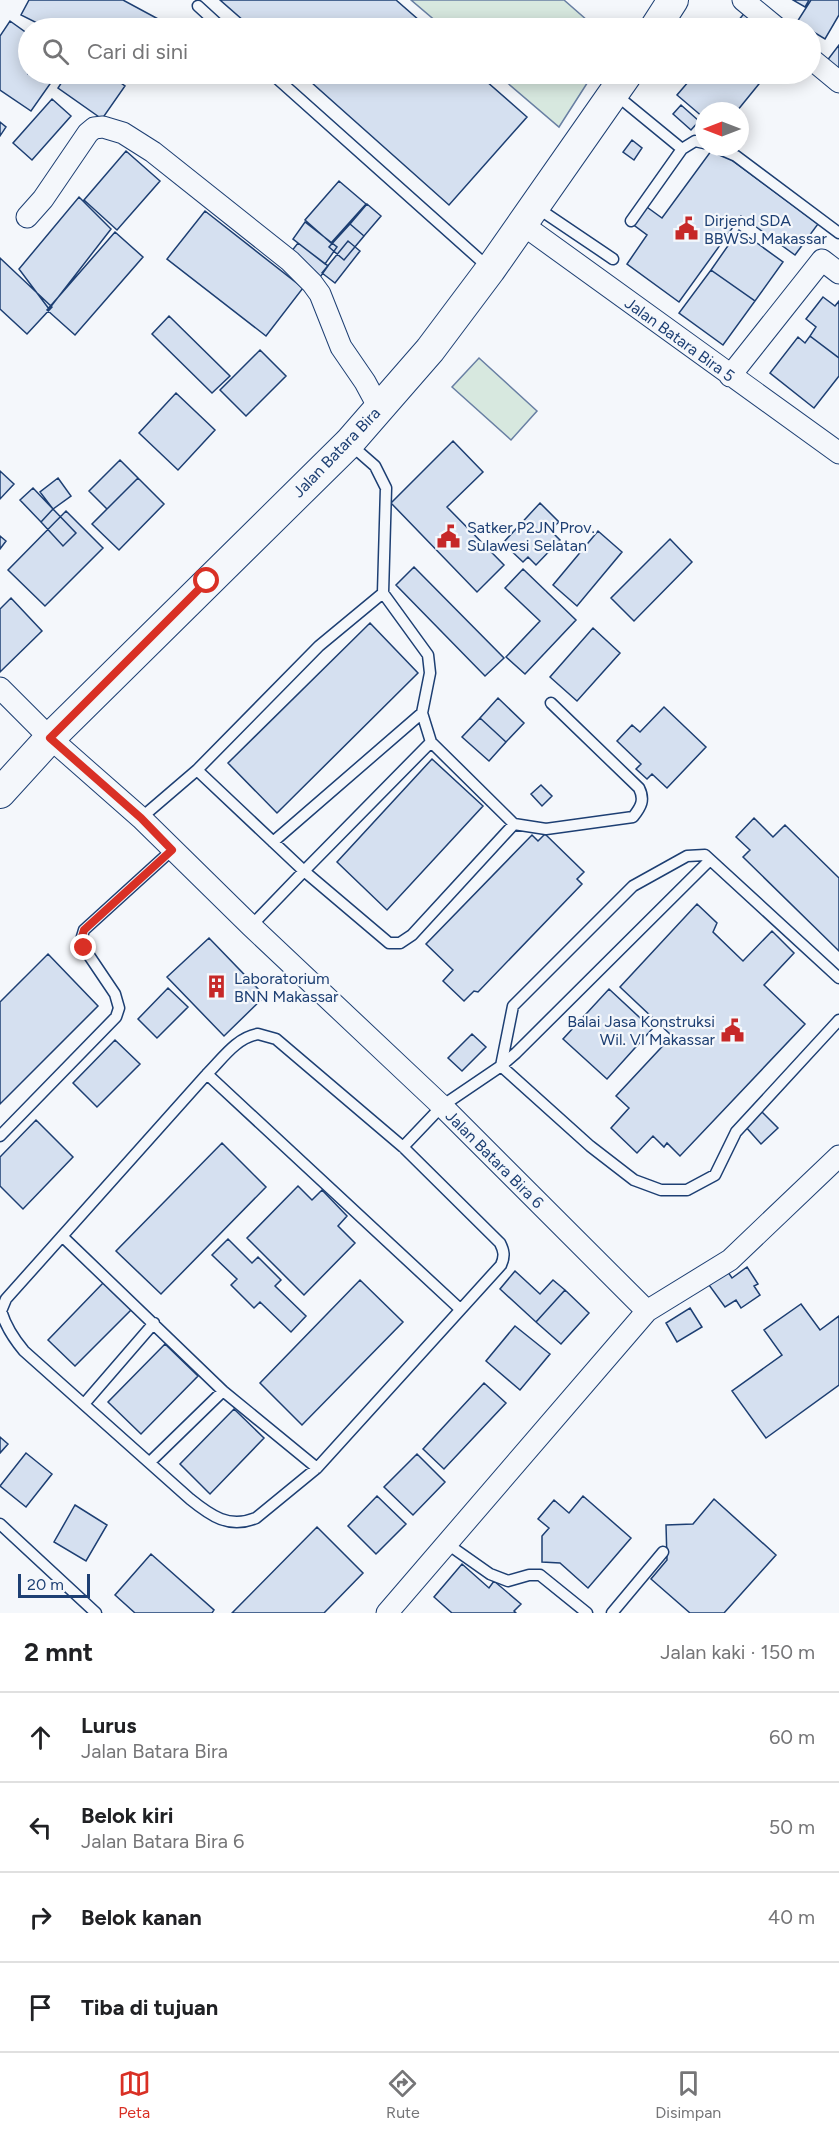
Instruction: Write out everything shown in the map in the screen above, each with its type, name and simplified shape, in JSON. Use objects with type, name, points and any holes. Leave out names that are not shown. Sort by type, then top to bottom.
[{"type":"street","points":[[661,18],[673,0]]},
{"type":"street","points":[[743,0],[765,18]]},
{"type":"street","points":[[821,67],[839,82]]},
{"type":"street","name":"Jalan Batara Bira","points":[[0,793],[50,738],[349,443],[380,408],[430,350],[490,270],[620,84]]},
{"type":"street","points":[[27,217],[43,199],[88,133],[94,128],[103,127],[123,133],[153,152],[290,261],[312,283],[320,294],[341,347],[380,408]]},
{"type":"street","name":"Jalan Batara Bira 5","points":[[529,215],[730,376],[839,453]]},
{"type":"street","points":[[730,376],[822,260],[839,273]]},
{"type":"street","name":"Jalan Batara Bira 6","points":[[0,688],[50,738],[141,818],[251,926],[442,1106],[647,1311]]},
{"type":"street","points":[[387,1613],[647,1311],[730,1260],[839,1156]]},
{"type":"lane","points":[[198,6],[211,18]]},
{"type":"lane","points":[[283,84],[490,270]]},
{"type":"lane","points":[[622,84],[682,149]]},
{"type":"lane","points":[[631,221],[682,149],[695,141]]},
{"type":"lane","points":[[736,156],[839,233]]},
{"type":"lane","points":[[529,215],[613,259]]},
{"type":"lane","points":[[349,443],[375,466],[386,488],[383,593],[428,655],[430,673],[422,713],[431,742],[514,824],[546,830],[633,817],[641,806],[643,796],[639,788],[551,703]]},
{"type":"lane","points":[[141,818],[197,770],[319,646],[383,593]]},
{"type":"lane","points":[[273,842],[422,713]]},
{"type":"lane","points":[[251,926],[431,742]]},
{"type":"lane","points":[[197,770],[304,871],[389,943],[400,943],[412,935],[514,824]]},
{"type":"lane","points":[[0,1136],[116,1017],[118,1008],[115,994],[84,948],[81,940],[84,930],[172,850]]},
{"type":"lane","points":[[501,1066],[513,1006],[633,886],[687,856],[705,855],[839,978]]},
{"type":"lane","points":[[403,1147],[442,1106],[501,1066],[516,1053],[710,860]]},
{"type":"lane","points":[[501,1066],[590,1146],[634,1180],[661,1190],[687,1190],[714,1175],[736,1132],[839,1020]]},
{"type":"lane","points":[[265,1035],[276,1039],[403,1147],[500,1243],[504,1250],[504,1259],[317,1468],[256,1518],[236,1523],[210,1515],[24,1351],[5,1324],[1,1311],[6,1299],[207,1074],[237,1043],[249,1036],[265,1035]]},
{"type":"lane","points":[[207,1074],[460,1309]]},
{"type":"lane","points":[[63,1237],[223,1391],[317,1468]]},
{"type":"lane","points":[[84,1404],[154,1323]]},
{"type":"lane","points":[[150,1462],[223,1391]]},
{"type":"lane","points":[[0,1524],[96,1613]]},
{"type":"lane","points":[[446,1543],[490,1574],[508,1581],[529,1575],[540,1575],[587,1613]]},
{"type":"lane","points":[[612,1613],[663,1552]]},
{"type":"shaded area","points":[[411,0],[564,0],[585,18],[432,18]]},
{"type":"shaded area","points":[[509,84],[587,84],[559,127]]},
{"type":"shaded area","points":[[479,358],[537,411],[511,440],[452,387]]},
{"type":"building","points":[[29,0],[123,0],[156,18],[27,18],[21,15]]},
{"type":"building","points":[[220,0],[396,0],[417,18],[241,18]]},
{"type":"building","points":[[793,0],[809,0],[805,7]]},
{"type":"building","points":[[811,0],[839,0],[839,15],[825,39],[821,37],[821,18],[800,18]]},
{"type":"building","points":[[747,10],[756,18],[740,18]]},
{"type":"building","points":[[10,21],[18,27],[18,84],[50,84],[31,111],[0,90],[0,36]]},
{"type":"building","points":[[839,45],[839,72],[826,62]]},
{"type":"building","points":[[61,84],[122,84],[125,86],[102,119],[58,88]]},
{"type":"building","points":[[313,84],[489,84],[527,117],[449,205]]},
{"type":"building","points":[[686,84],[759,84],[744,102],[695,102],[695,110],[677,95]]},
{"type":"building","points":[[52,99],[71,116],[32,160],[13,143]]},
{"type":"building","points":[[681,105],[695,117],[695,126],[691,130],[673,114]]},
{"type":"building","points":[[0,122],[6,127],[0,136]]},
{"type":"building","points":[[632,140],[642,148],[634,160],[623,152]]},
{"type":"building","points":[[126,151],[160,181],[117,230],[84,200]]},
{"type":"building","name":"Dirjend SDA BBWSJ Makassar","points":[[707,156],[726,156],[818,224],[795,255],[741,216],[679,302],[627,264],[647,235],[631,223],[644,205],[662,218]]},
{"type":"building","points":[[339,181],[366,204],[331,243],[305,220]]},
{"type":"building","points":[[79,197],[111,229],[49,309],[19,269]]},
{"type":"building","points":[[367,204],[381,216],[364,236],[350,224]]},
{"type":"building","points":[[205,211],[303,288],[266,336],[167,259]]},
{"type":"building","points":[[305,222],[337,247],[325,264],[293,239]]},
{"type":"building","points":[[350,224],[364,236],[344,260],[329,247]]},
{"type":"building","points":[[739,230],[783,262],[755,301],[711,270]]},
{"type":"building","points":[[115,232],[143,257],[75,335],[47,310]]},
{"type":"building","points":[[348,241],[360,251],[335,283],[322,273]]},
{"type":"building","points":[[298,243],[328,266],[318,280],[287,257]]},
{"type":"building","points":[[0,258],[52,307],[27,334],[0,309]]},
{"type":"building","points":[[711,270],[755,301],[723,345],[679,313]]},
{"type":"building","points":[[823,297],[835,306],[839,301],[839,358],[810,336],[816,327],[806,319]]},
{"type":"building","points":[[169,316],[230,376],[212,393],[152,334]]},
{"type":"building","points":[[810,336],[839,358],[839,376],[814,408],[770,373],[798,337],[805,343]]},
{"type":"building","points":[[260,350],[286,376],[246,416],[220,390]]},
{"type":"building","points":[[176,393],[215,430],[178,470],[139,433]]},
{"type":"building","name":"Satker P2JN Prov. Sulawesi Selatan","points":[[453,441],[483,472],[447,507],[504,565],[477,592],[391,503]]},
{"type":"building","points":[[120,460],[138,478],[107,509],[89,491]]},
{"type":"building","points":[[0,471],[14,484],[0,499]]},
{"type":"building","points":[[58,478],[71,496],[53,509],[40,492]]},
{"type":"building","points":[[138,478],[164,504],[119,550],[92,524]]},
{"type":"building","points":[[33,488],[53,509],[41,522],[20,500]]},
{"type":"building","points":[[540,503],[559,522],[550,530],[560,540],[536,565],[528,557],[523,562],[503,543]]},
{"type":"building","points":[[53,509],[76,533],[63,546],[41,522]]},
{"type":"building","points":[[66,511],[103,548],[45,606],[8,570]]},
{"type":"building","points":[[598,531],[622,552],[577,606],[553,585]]},
{"type":"building","points":[[0,536],[6,541],[0,549]]},
{"type":"building","points":[[670,539],[692,562],[634,621],[611,598]]},
{"type":"building","points":[[414,567],[504,658],[485,676],[396,585]]},
{"type":"building","points":[[523,569],[576,620],[525,674],[506,657],[540,621],[505,588]]},
{"type":"building","points":[[11,598],[42,631],[0,672],[0,609]]},
{"type":"building","points":[[370,623],[418,673],[277,813],[228,763]]},
{"type":"building","points":[[593,628],[620,653],[577,701],[550,677]]},
{"type":"building","points":[[498,698],[524,723],[506,742],[480,718]]},
{"type":"building","points":[[664,707],[706,747],[667,788],[652,774],[647,779],[636,769],[641,764],[617,741],[632,725],[640,732]]},
{"type":"building","points":[[480,718],[506,742],[489,761],[462,737]]},
{"type":"building","points":[[432,759],[483,806],[387,910],[337,862]]},
{"type":"building","points":[[541,785],[552,796],[542,806],[531,794]]},
{"type":"building","points":[[754,818],[773,837],[785,825],[839,878],[839,951],[743,857],[750,850],[736,837]]},
{"type":"building","points":[[545,834],[584,872],[577,879],[582,884],[478,992],[474,991],[464,1001],[443,981],[453,970],[426,944],[532,835],[538,841]]},
{"type":"building","name":"Balai Jasa Konstruksi Wil. VI Makassar","points":[[697,904],[717,923],[713,932],[743,961],[772,931],[794,953],[764,985],[805,1024],[680,1156],[667,1143],[664,1147],[653,1136],[637,1153],[611,1128],[629,1108],[616,1096],[672,1036],[620,987]]},
{"type":"building","name":"Laboratorium BNN Makassar","points":[[209,938],[265,996],[224,1036],[167,977]]},
{"type":"building","points":[[48,954],[98,1006],[0,1104],[0,1002]]},
{"type":"building","points":[[168,988],[188,1007],[157,1038],[138,1019]]},
{"type":"building","points":[[609,989],[652,1029],[607,1079],[563,1039]]},
{"type":"building","points":[[472,1034],[486,1047],[462,1071],[448,1058]]},
{"type":"building","points":[[115,1040],[140,1064],[97,1107],[73,1083]]},
{"type":"building","points":[[761,1111],[778,1128],[761,1144],[745,1126]]},
{"type":"building","points":[[36,1120],[73,1157],[23,1209],[0,1186],[0,1157]]},
{"type":"building","points":[[222,1143],[266,1187],[161,1294],[116,1251]]},
{"type":"building","points":[[298,1186],[312,1200],[322,1190],[347,1216],[338,1226],[355,1243],[304,1295],[247,1238]]},
{"type":"building","points":[[228,1239],[252,1263],[258,1257],[281,1280],[275,1286],[306,1316],[291,1332],[260,1302],[254,1308],[231,1285],[237,1279],[212,1255]]},
{"type":"building","points":[[747,1267],[758,1284],[754,1286],[760,1295],[741,1308],[736,1300],[725,1307],[709,1285],[728,1272],[732,1278]]},
{"type":"building","points":[[515,1271],[540,1294],[553,1280],[565,1290],[536,1322],[500,1289]]},
{"type":"building","points":[[360,1280],[403,1322],[302,1425],[260,1383]]},
{"type":"building","points":[[104,1282],[132,1309],[75,1366],[48,1340]]},
{"type":"building","points":[[565,1290],[589,1313],[561,1344],[536,1322]]},
{"type":"building","points":[[801,1304],[820,1330],[839,1316],[839,1385],[766,1438],[732,1391],[782,1355],[764,1330]]},
{"type":"building","points":[[690,1308],[702,1327],[677,1342],[666,1323]]},
{"type":"building","points":[[515,1326],[550,1354],[520,1390],[486,1361]]},
{"type":"building","points":[[165,1344],[198,1376],[141,1434],[108,1402]]},
{"type":"building","points":[[484,1383],[506,1403],[444,1469],[423,1449]]},
{"type":"building","points":[[234,1409],[264,1438],[210,1494],[180,1464]]},
{"type":"building","points":[[0,1437],[8,1444],[0,1453]]},
{"type":"building","points":[[26,1453],[52,1474],[26,1507],[0,1486]]},
{"type":"building","points":[[417,1454],[445,1482],[413,1515],[384,1487]]},
{"type":"building","points":[[377,1496],[406,1524],[376,1554],[348,1526]]},
{"type":"building","points":[[583,1496],[631,1538],[588,1588],[560,1563],[542,1562],[542,1536],[549,1528],[538,1519],[554,1500],[569,1513]]},
{"type":"building","points":[[714,1499],[776,1555],[724,1613],[690,1613],[651,1579],[667,1560],[666,1525],[693,1524]]},
{"type":"building","points":[[75,1505],[107,1525],[86,1561],[54,1542]]},
{"type":"building","points":[[317,1527],[363,1573],[324,1613],[232,1613]]},
{"type":"building","points":[[151,1554],[214,1610],[212,1613],[135,1613],[115,1595]]},
{"type":"building","points":[[462,1564],[489,1588],[494,1581],[521,1604],[514,1611],[516,1613],[452,1613],[434,1597]]},
{"type":"place","name":"Dirjend SDA BBWSJ Makassar","points":[[686,229]]},
{"type":"place","name":"Satker P2JN Prov. Sulawesi Selatan","points":[[449,536]]},
{"type":"place","name":"Laboratorium BNN Makassar","points":[[216,987]]},
{"type":"place","name":"Balai Jasa Konstruksi Wil. VI Makassar","points":[[733,1030]]},
{"type":"route","points":[[84,948],[81,940],[84,930],[172,850],[141,818],[50,738],[207,581]]}]
